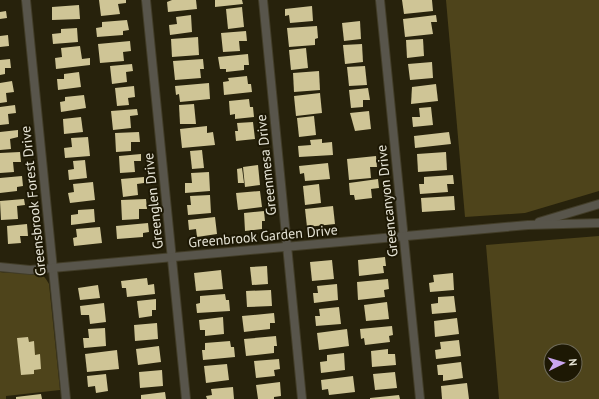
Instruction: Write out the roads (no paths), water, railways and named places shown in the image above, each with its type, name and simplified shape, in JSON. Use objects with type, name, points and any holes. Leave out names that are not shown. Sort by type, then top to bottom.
[{"type":"street","name":"Greensbrook Forest Drive","points":[[26,0],[66,399]]},
{"type":"street","name":"Greenglen Drive","points":[[146,0],[186,399]]},
{"type":"street","name":"Greenmesa Drive","points":[[262,0],[302,399]]},
{"type":"street","name":"Greencanyon Drive","points":[[380,0],[420,399]]},
{"type":"street","name":"Greenbrook Garden Drive","points":[[528,225],[599,204]]},
{"type":"street","name":"Greenbrook Garden Drive","points":[[0,267],[30,270],[528,225],[599,223]]}]
